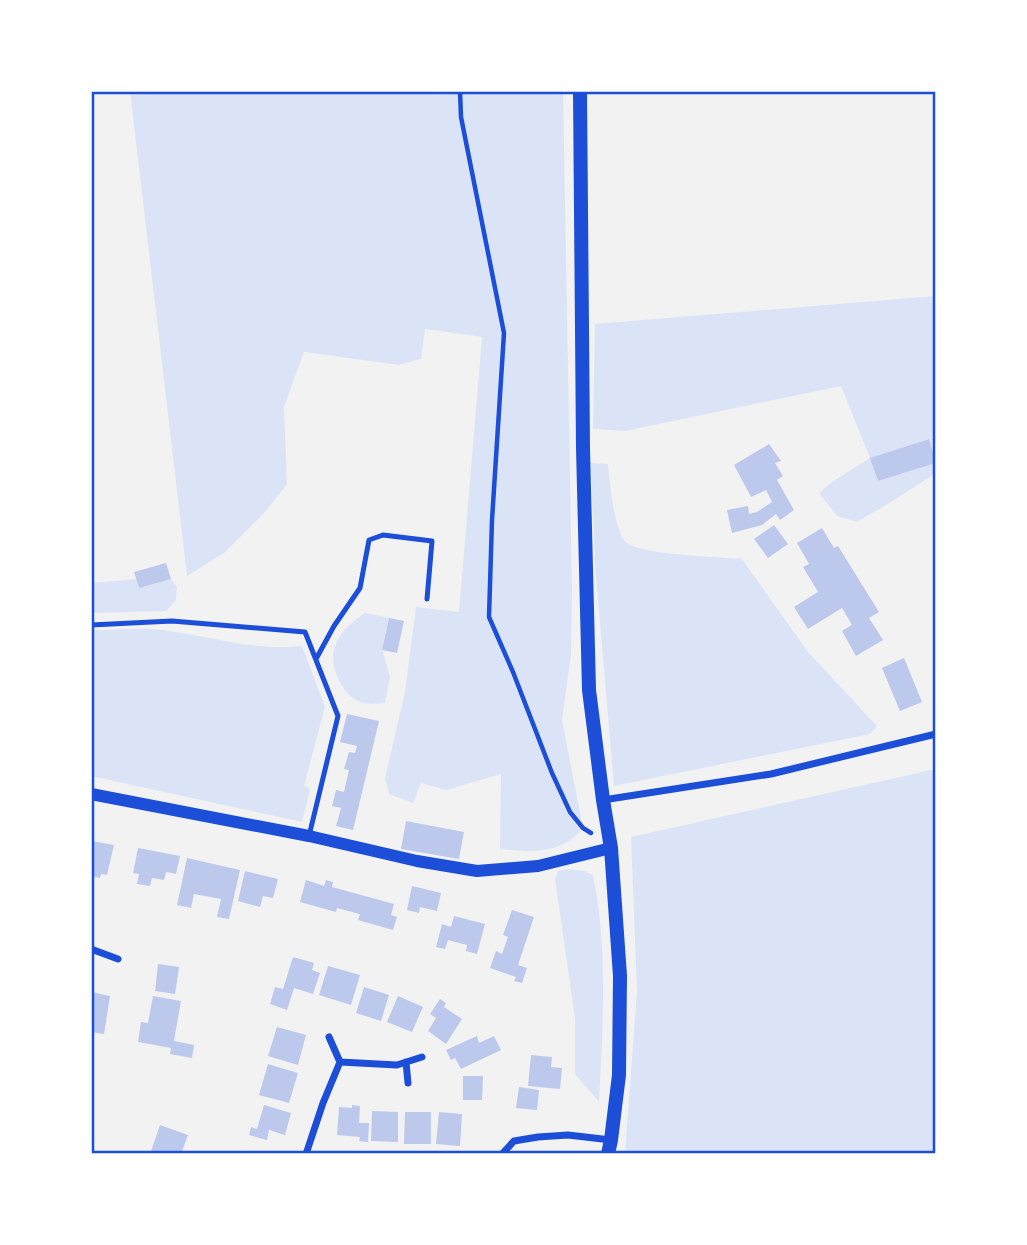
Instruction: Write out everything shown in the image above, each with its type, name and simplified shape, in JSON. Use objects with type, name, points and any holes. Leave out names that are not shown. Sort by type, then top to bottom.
[{"type":"main road","points":[[580,91],[583,449],[589,690],[611,848],[620,976],[619,1074],[610,1147]]},
{"type":"street","points":[[603,800],[771,774],[936,734]]},
{"type":"street","points":[[91,794],[477,871],[538,866],[611,848]]},
{"type":"street","points":[[91,950],[118,959]]},
{"type":"street","points":[[306,1154],[340,1062],[329,1037]]},
{"type":"street","points":[[340,1062],[397,1065],[422,1057]]},
{"type":"street","points":[[406,1062],[408,1083]]},
{"type":"street","points":[[502,1154],[514,1141],[568,1135],[610,1147]]},
{"type":"lane","points":[[316,659],[360,588],[369,540],[383,536],[432,541],[427,599]]},
{"type":"lane","points":[[91,625],[172,621],[305,632],[338,716],[309,836]]},
{"type":"path","points":[[460,91],[461,117],[504,333],[492,520],[489,618],[570,812],[583,828],[611,848]]},
{"type":"shaded area","points":[[130,91],[563,91],[572,588],[571,655],[562,720],[583,828],[565,843],[545,850],[500,849],[501,774],[446,790],[421,783],[413,803],[389,794],[385,778],[405,692],[416,607],[459,612],[482,337],[425,329],[421,359],[399,365],[304,352],[284,407],[287,484],[264,513],[224,553],[187,576]]},
{"type":"shaded area","points":[[936,296],[936,462],[928,439],[871,458],[878,481],[936,463],[936,473],[857,522],[837,516],[819,493],[870,458],[841,386],[625,431],[593,429],[595,324]]},
{"type":"shaded area","points":[[591,463],[608,464],[616,518],[627,543],[664,553],[742,559],[808,652],[877,726],[870,734],[614,786],[595,564]]},
{"type":"shaded area","points":[[136,579],[139,588],[171,579],[177,587],[176,600],[166,611],[91,613],[91,583]]},
{"type":"shaded area","points":[[365,613],[389,618],[382,649],[390,677],[385,703],[365,703],[352,698],[335,672],[333,657],[339,638]]},
{"type":"shaded area","points":[[153,629],[248,645],[302,646],[325,707],[304,786],[310,789],[302,822],[91,776],[91,630]]},
{"type":"shaded area","points":[[936,769],[936,1154],[625,1154],[637,991],[631,837]]},
{"type":"shaded area","points":[[568,869],[593,875],[598,903],[603,959],[599,1102],[575,1074],[575,1019],[555,879],[558,871]]},
{"type":"building","points":[[929,439],[936,463],[878,481],[870,458]]},
{"type":"building","points":[[769,444],[781,461],[775,463],[783,476],[777,480],[794,510],[780,520],[776,514],[762,525],[732,533],[727,510],[748,506],[749,514],[772,502],[766,490],[751,497],[734,465]]},
{"type":"building","points":[[774,525],[788,544],[768,558],[754,539]]},
{"type":"building","points":[[822,528],[834,548],[838,546],[879,612],[869,618],[883,640],[856,656],[842,631],[852,625],[842,608],[808,629],[794,607],[818,592],[803,567],[809,564],[797,543]]},
{"type":"building","points":[[166,563],[171,579],[139,588],[134,572]]},
{"type":"building","points":[[389,618],[404,621],[397,653],[382,650]]},
{"type":"building","points":[[904,658],[922,702],[900,711],[882,668]]},
{"type":"building","points":[[347,714],[379,721],[353,830],[336,826],[341,808],[332,806],[336,790],[344,792],[349,770],[344,769],[349,752],[355,753],[357,746],[340,742]]},
{"type":"building","points":[[406,821],[464,832],[459,859],[401,849]]},
{"type":"building","points":[[91,841],[114,845],[107,875],[101,874],[100,878],[91,876]]},
{"type":"building","points":[[138,848],[180,856],[176,874],[166,872],[164,880],[152,878],[150,886],[137,884],[139,874],[133,873]]},
{"type":"building","points":[[187,858],[240,870],[229,919],[217,917],[221,899],[194,894],[191,908],[177,905]]},
{"type":"building","points":[[245,871],[278,879],[273,898],[263,896],[260,907],[238,901]]},
{"type":"building","points":[[306,880],[324,886],[326,880],[333,882],[332,887],[394,904],[391,915],[397,917],[393,930],[358,920],[360,914],[337,908],[336,912],[300,902]]},
{"type":"building","points":[[412,886],[441,893],[437,911],[420,907],[419,913],[407,910]]},
{"type":"building","points":[[512,910],[534,917],[518,965],[527,968],[522,983],[514,981],[516,977],[490,968],[496,951],[502,954],[508,937],[503,935]]},
{"type":"building","points":[[454,916],[485,924],[477,954],[466,951],[467,945],[448,940],[445,949],[436,947],[442,924],[451,927]]},
{"type":"building","points":[[293,957],[314,963],[312,970],[320,973],[313,994],[294,988],[287,1010],[270,1004],[275,987],[283,989]]},
{"type":"building","points":[[158,964],[179,967],[175,994],[155,991]]},
{"type":"building","points":[[328,966],[360,975],[351,1005],[319,995]]},
{"type":"building","points":[[364,987],[389,995],[381,1021],[356,1013]]},
{"type":"building","points":[[91,992],[110,996],[104,1034],[91,1032]]},
{"type":"building","points":[[153,996],[181,1001],[174,1041],[194,1045],[192,1058],[170,1054],[171,1048],[138,1042],[141,1022],[148,1023]]},
{"type":"building","points":[[398,996],[423,1007],[412,1032],[387,1022]]},
{"type":"building","points":[[440,999],[446,1003],[444,1007],[462,1019],[446,1044],[428,1031],[436,1018],[430,1014]]},
{"type":"building","points":[[277,1027],[306,1035],[298,1065],[268,1056]]},
{"type":"building","points":[[477,1036],[479,1043],[494,1036],[501,1050],[461,1069],[455,1058],[451,1060],[446,1050]]},
{"type":"building","points":[[531,1055],[552,1057],[551,1067],[562,1068],[560,1089],[528,1086]]},
{"type":"building","points":[[268,1064],[298,1073],[289,1103],[259,1095]]},
{"type":"building","points":[[463,1076],[483,1076],[482,1100],[463,1100]]},
{"type":"building","points":[[519,1087],[539,1090],[537,1110],[516,1108]]},
{"type":"building","points":[[264,1105],[291,1113],[285,1135],[269,1130],[267,1140],[249,1135],[251,1127],[257,1129]]},
{"type":"building","points":[[352,1105],[360,1106],[359,1123],[369,1123],[368,1142],[359,1141],[360,1137],[337,1135],[339,1107],[352,1108]]},
{"type":"building","points":[[372,1111],[398,1112],[398,1142],[371,1141]]},
{"type":"building","points":[[405,1112],[431,1112],[431,1144],[404,1144]]},
{"type":"building","points":[[439,1112],[462,1114],[460,1146],[436,1144]]},
{"type":"building","points":[[160,1125],[188,1135],[181,1154],[150,1154]]}]
